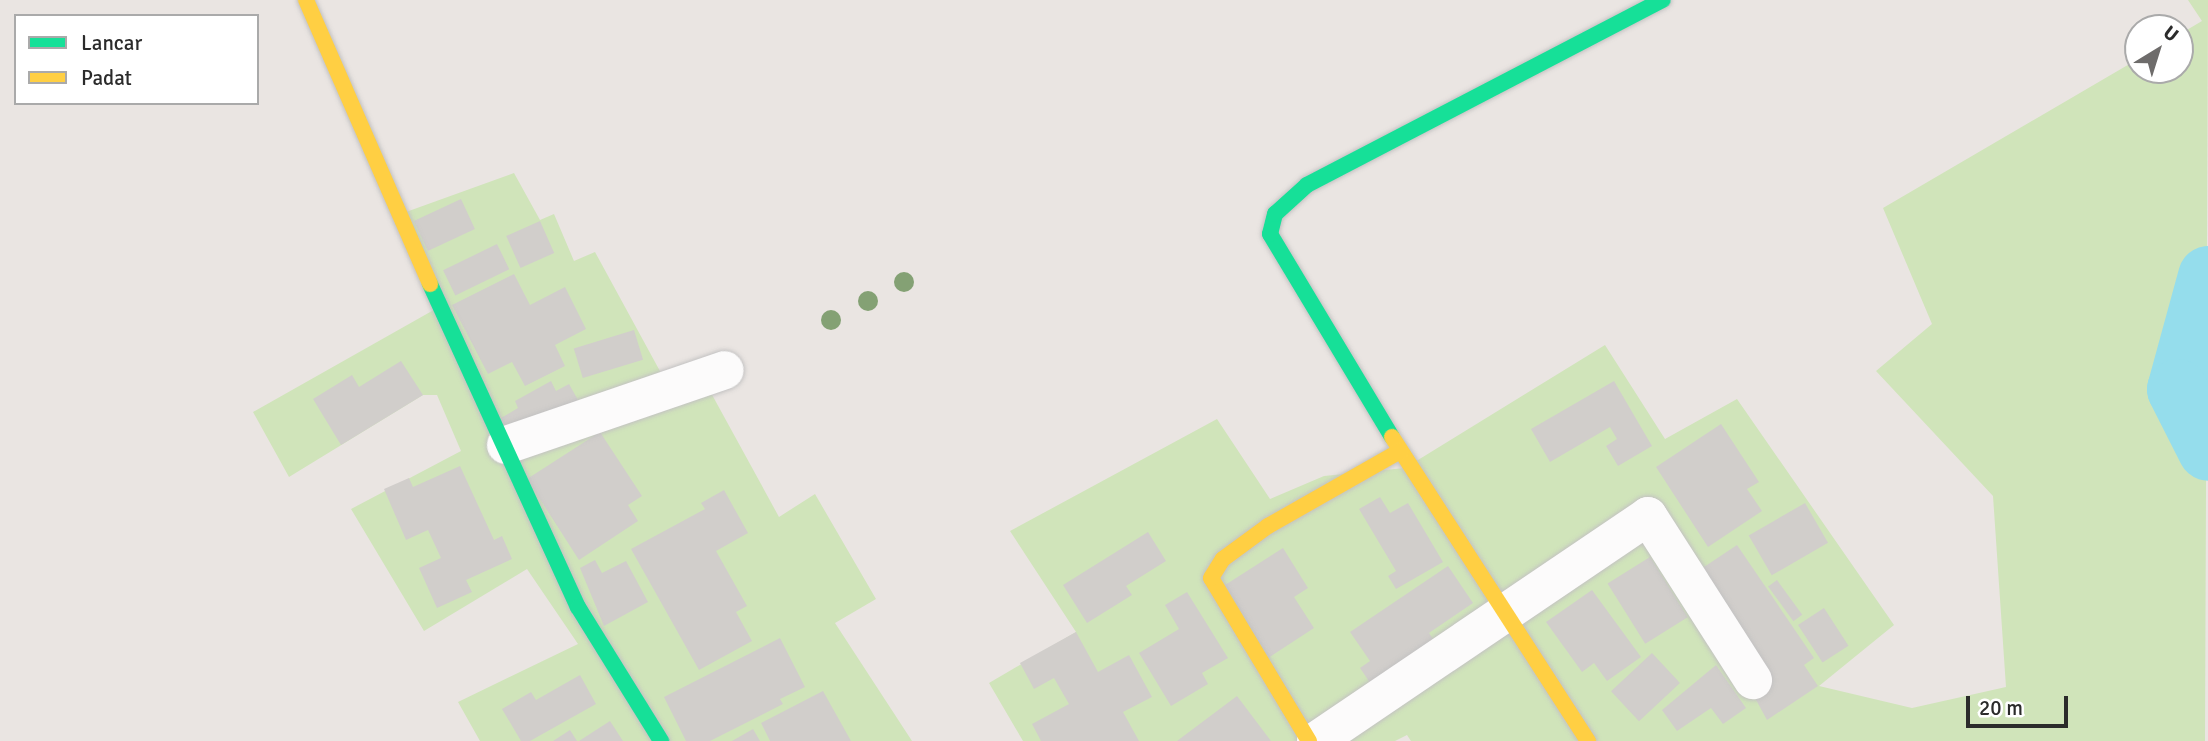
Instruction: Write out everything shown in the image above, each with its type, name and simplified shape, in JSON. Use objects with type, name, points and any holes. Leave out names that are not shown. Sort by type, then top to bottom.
[{"type":"street","points":[[306,0],[370,155],[506,445],[578,607],[662,741]]},
{"type":"street","points":[[1588,741],[1400,451],[1275,249],[1270,234],[1275,214],[1307,185],[1663,0]]},
{"type":"street","points":[[506,445],[725,370]]},
{"type":"street","points":[[1309,741],[1211,578],[1223,559],[1268,526],[1400,451]]},
{"type":"street","points":[[1316,741],[1504,611],[1648,516],[1753,680]]},
{"type":"green space","points":[[2188,0],[2208,0],[2205,741],[1411,741],[1407,735],[1395,741],[1023,741],[989,683],[1076,632],[1010,531],[1217,419],[1270,499],[1324,476],[1405,468],[1605,345],[1665,439],[1737,399],[1894,625],[1819,686],[1912,708],[2006,687],[1993,496],[1876,371],[1932,324],[1883,208],[2124,67],[2124,84],[2194,84],[2194,26],[2202,21]]},
{"type":"green space","points":[[514,173],[540,220],[554,214],[574,261],[595,252],[667,384],[699,371],[779,517],[815,494],[876,599],[835,623],[912,741],[480,741],[458,702],[578,644],[527,569],[424,631],[351,509],[461,451],[437,395],[423,395],[289,477],[253,412],[439,307],[406,212]]},
{"type":"building","points":[[461,199],[475,229],[428,251],[414,221]]},
{"type":"building","points":[[540,221],[554,253],[520,268],[506,236]]},
{"type":"building","points":[[497,244],[509,269],[455,295],[443,270]]},
{"type":"building","points":[[514,274],[530,305],[565,287],[586,329],[555,345],[565,366],[525,386],[512,362],[488,374],[452,305]]},
{"type":"building","points":[[634,330],[643,360],[583,378],[574,348]]},
{"type":"building","points":[[401,361],[423,395],[341,445],[313,399],[352,375],[359,387]]},
{"type":"building","points":[[551,381],[556,391],[569,384],[587,416],[508,438],[496,421],[518,408],[515,401]]},
{"type":"building","points":[[1614,381],[1652,446],[1618,466],[1606,446],[1617,439],[1610,427],[1550,462],[1531,429]]},
{"type":"building","points":[[1721,424],[1759,482],[1747,489],[1762,511],[1708,547],[1656,467]]},
{"type":"building","points":[[600,432],[642,496],[628,505],[638,521],[579,560],[527,479]]},
{"type":"building","points":[[460,466],[494,540],[502,536],[512,559],[466,580],[472,592],[437,608],[419,568],[441,558],[428,530],[406,540],[384,489],[409,478],[413,487]]},
{"type":"building","points":[[724,490],[748,533],[716,551],[747,606],[736,612],[752,641],[699,670],[631,549],[705,509],[701,503]]},
{"type":"building","points":[[1380,497],[1390,513],[1408,503],[1443,562],[1396,589],[1388,576],[1396,571],[1359,509]]},
{"type":"building","points":[[1805,503],[1828,543],[1772,575],[1749,536]]},
{"type":"building","points":[[1148,532],[1166,561],[1126,586],[1132,595],[1087,623],[1063,585]]},
{"type":"building","points":[[1737,545],[1814,658],[1804,665],[1818,686],[1767,720],[1689,577]]},
{"type":"building","points":[[1283,548],[1308,588],[1294,597],[1314,628],[1268,658],[1222,587]]},
{"type":"building","points":[[1650,557],[1688,617],[1645,644],[1608,583]]},
{"type":"building","points":[[595,560],[602,573],[626,561],[648,602],[604,626],[580,568]]},
{"type":"building","points":[[1448,566],[1473,603],[1429,633],[1438,647],[1375,690],[1360,668],[1370,661],[1350,632]]},
{"type":"building","points":[[1777,580],[1802,615],[1793,621],[1768,586]]},
{"type":"building","points":[[1592,590],[1641,657],[1607,681],[1594,663],[1582,672],[1546,622]]},
{"type":"building","points":[[1187,592],[1228,658],[1202,673],[1208,684],[1171,706],[1139,653],[1179,629],[1165,605]]},
{"type":"building","points":[[1824,608],[1849,646],[1823,663],[1798,625]]},
{"type":"building","points":[[1076,632],[1098,672],[1129,655],[1152,697],[1123,712],[1139,741],[1041,741],[1032,724],[1069,704],[1054,678],[1034,689],[1020,663]]},
{"type":"building","points":[[780,638],[805,687],[780,699],[783,704],[710,741],[686,741],[664,697]]},
{"type":"building","points":[[1652,653],[1680,683],[1639,721],[1611,691]]},
{"type":"building","points":[[1716,665],[1746,708],[1723,724],[1711,708],[1677,731],[1662,710]]},
{"type":"building","points":[[580,675],[596,704],[530,741],[521,741],[502,709],[531,692],[536,700]]},
{"type":"building","points":[[823,691],[851,741],[770,741],[761,723]]},
{"type":"building","points":[[1237,696],[1271,741],[1177,741]]},
{"type":"building","points":[[610,721],[623,741],[579,741]]},
{"type":"building","points":[[753,729],[760,741],[732,741]]},
{"type":"building","points":[[570,730],[577,741],[553,741]]},
{"type":"waterway","points":[[2208,276],[2177,389],[2208,450]]},
{"type":"traffic: fast","points":[[1392,437],[1270,234],[1275,214],[1307,185],[1663,0]]},
{"type":"traffic: fast","points":[[430,284],[578,607],[661,741]]},
{"type":"traffic: slow","points":[[306,0],[430,284]]},
{"type":"traffic: slow","points":[[1392,437],[1588,741]]},
{"type":"traffic: slow","points":[[1309,741],[1211,578],[1223,559],[1268,526],[1400,451]]}]
